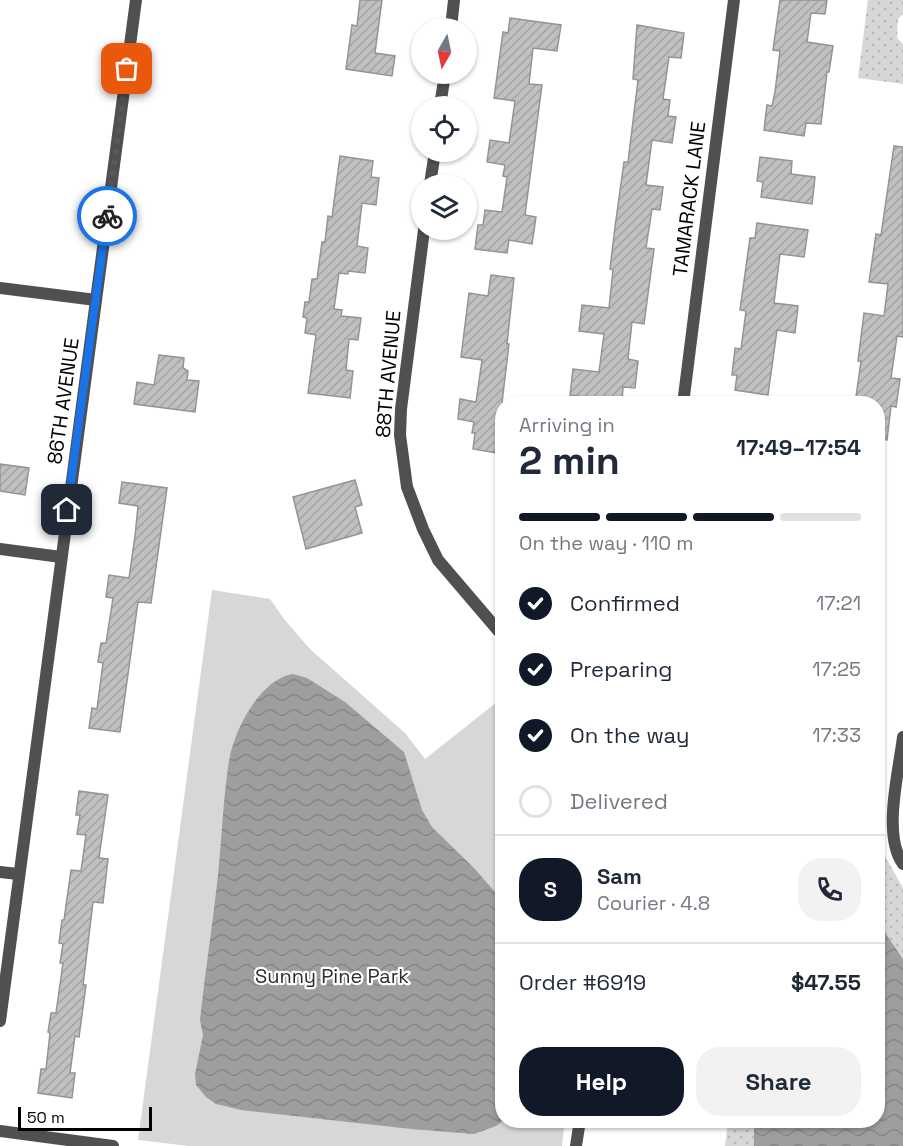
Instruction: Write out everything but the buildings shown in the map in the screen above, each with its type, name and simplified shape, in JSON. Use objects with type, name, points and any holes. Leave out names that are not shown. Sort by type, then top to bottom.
[{"type":"street","name":"86TH AVENUE","points":[[0,1021],[136,0]]},
{"type":"street","points":[[452,18],[454,0]]},
{"type":"street","name":"TAMARACK LANE","points":[[684,396],[734,0]]},
{"type":"street","name":"88TH AVENUE","points":[[423,240],[401,409],[400,435],[406,487],[412,506],[438,560],[495,627]]},
{"type":"street","points":[[0,288],[96,300]]},
{"type":"street","points":[[0,549],[61,557]]},
{"type":"street","points":[[903,737],[892,823],[897,855],[903,864]]},
{"type":"street","points":[[0,873],[18,874]]},
{"type":"street","points":[[576,1146],[579,1128]]},
{"type":"street","points":[[0,1131],[113,1146]]},
{"type":"green space","points":[[868,0],[903,0],[903,14],[898,19],[897,38],[903,44],[903,84],[858,78]]},
{"type":"green space","name":"Sunny Pine Park","points":[[212,590],[270,599],[310,649],[405,733],[425,759],[495,704],[495,1128],[564,1128],[562,1146],[189,1146],[138,1140]]},
{"type":"green space","points":[[885,856],[903,888],[903,959],[885,932]]},
{"type":"green space","points":[[727,1128],[754,1128],[754,1146],[725,1146]]},
{"type":"water","name":"Sunny Pine Park","points":[[293,674],[307,678],[345,702],[404,752],[422,810],[432,827],[495,892],[495,1126],[474,1134],[241,1110],[216,1104],[206,1097],[196,1085],[195,1074],[203,1035],[200,1020],[229,761],[236,735],[250,708],[270,685]]},
{"type":"water","points":[[885,932],[903,959],[903,1146],[754,1146],[754,1128],[885,1128]]},
{"type":"way so far","points":[[107,216],[127,69]]},
{"type":"route","points":[[67,510],[107,216]]}]
